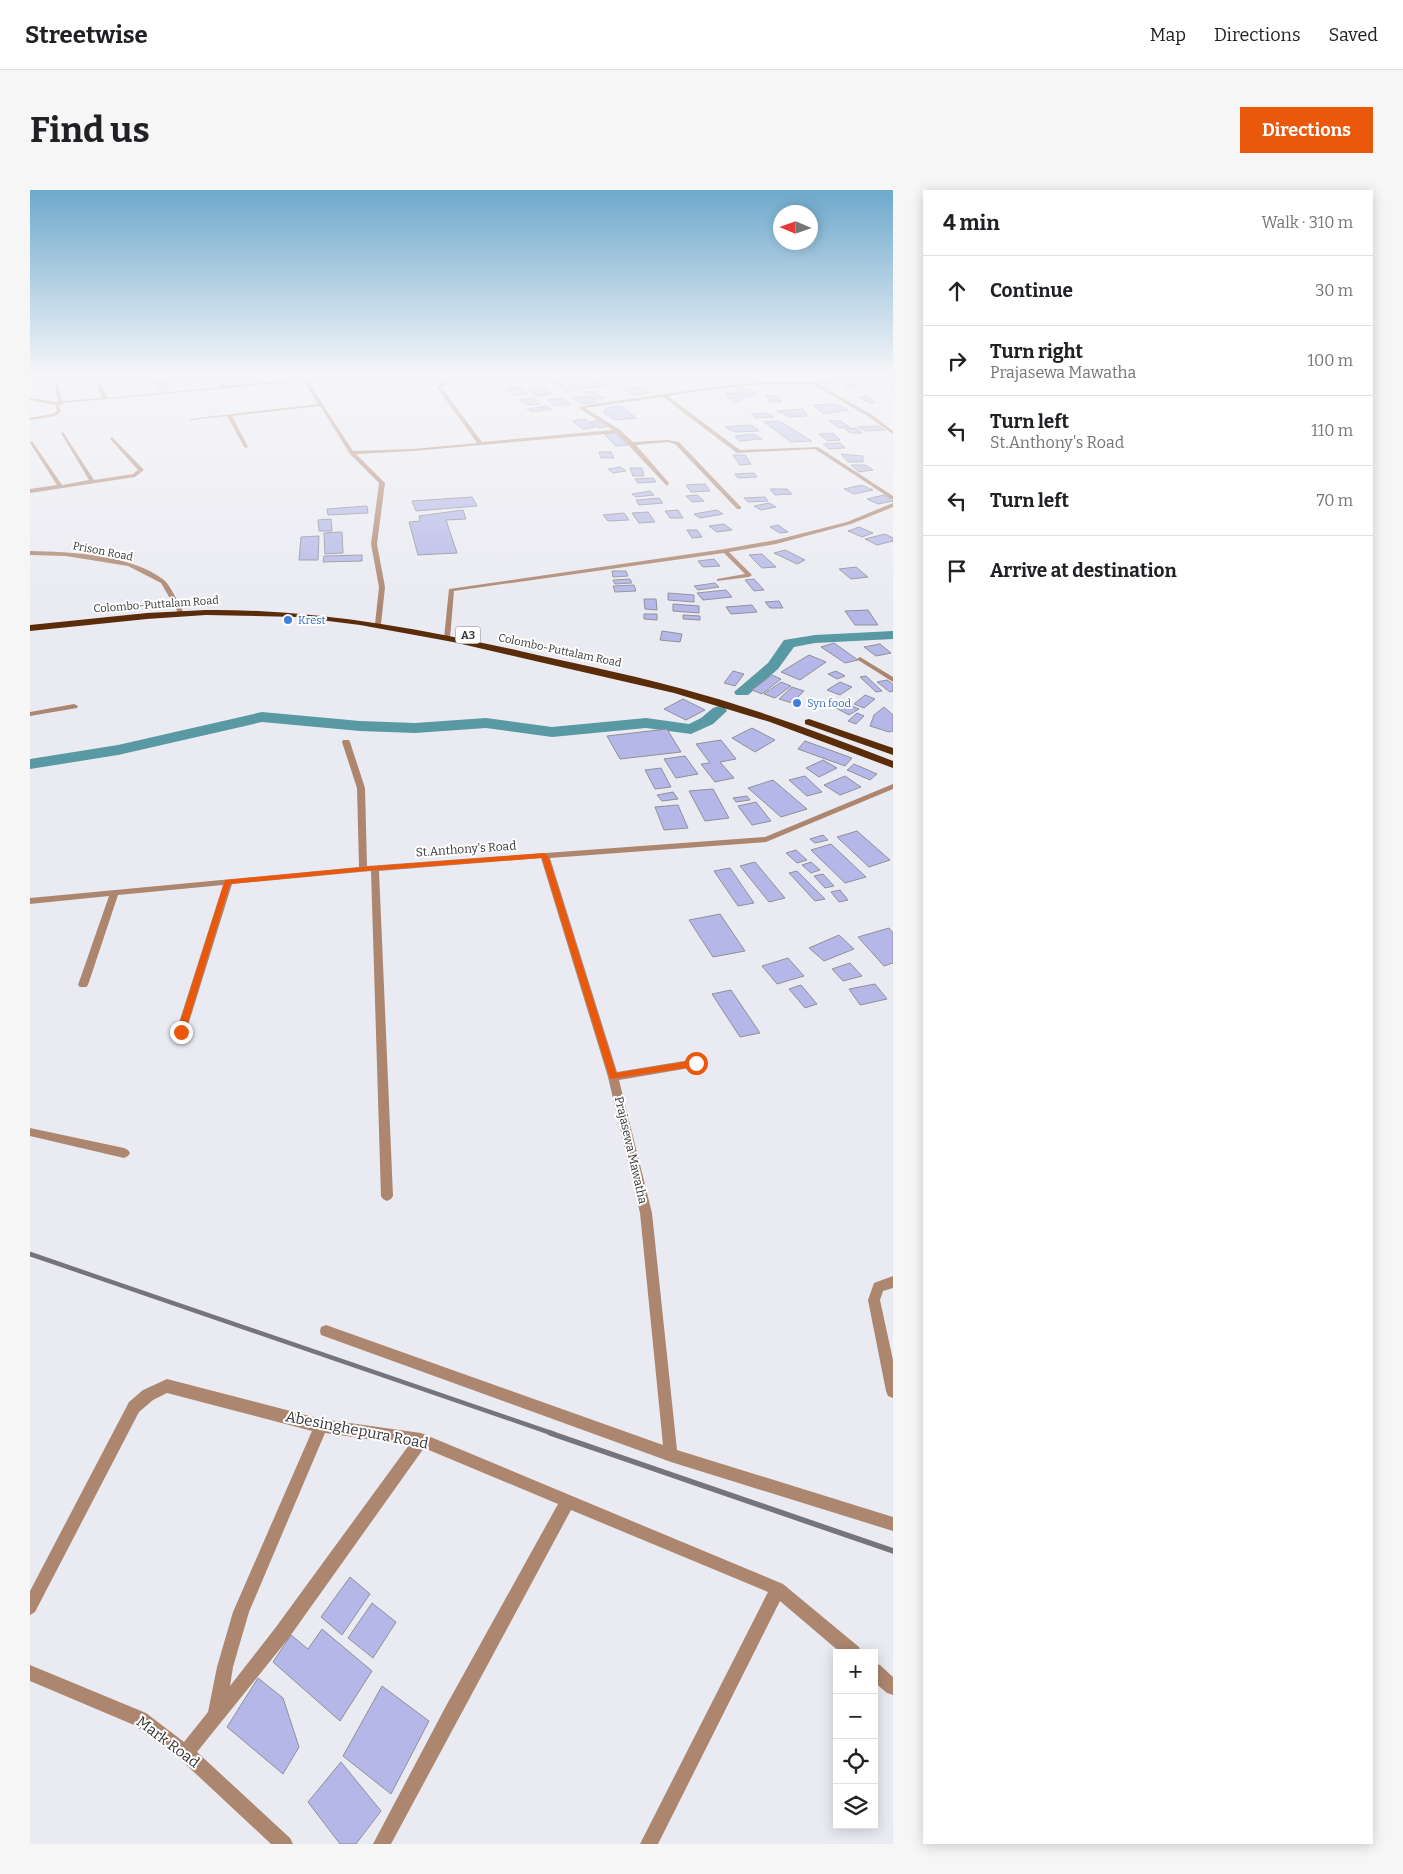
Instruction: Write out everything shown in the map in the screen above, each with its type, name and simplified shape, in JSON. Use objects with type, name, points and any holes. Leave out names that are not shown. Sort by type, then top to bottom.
[{"type":"highway","name":"Colombo-Puttalam Road","points":[[30,622],[180,610],[266,606],[379,620],[671,680],[758,706],[893,752]]},
{"type":"highway","name":"Colombo-Puttalam Road","points":[[30,628],[180,610]]},
{"type":"highway","name":"Colombo-Puttalam Road","points":[[448,634],[699,696],[800,728],[893,765]]},
{"type":"street","points":[[38,452],[60,486]]},
{"type":"street","points":[[75,452],[92,481]]},
{"type":"street","points":[[30,491],[135,474],[141,470],[125,452]]},
{"type":"street","points":[[352,453],[369,452]]},
{"type":"street","points":[[639,452],[667,484]]},
{"type":"street","points":[[686,452],[739,508]]},
{"type":"street","points":[[822,452],[893,498]]},
{"type":"street","points":[[352,453],[382,483],[374,544],[382,587],[379,620]]},
{"type":"street","points":[[448,634],[451,590],[776,542],[849,522],[893,505]]},
{"type":"street","points":[[718,580],[749,575],[725,551]]},
{"type":"street","name":"Prison Road","points":[[30,553],[66,554],[130,564],[163,582],[180,610]]},
{"type":"street","points":[[860,659],[893,680]]},
{"type":"street","points":[[30,714],[74,706]]},
{"type":"street","points":[[346,742],[362,788],[363,869]]},
{"type":"street","name":"St.Anthony's Road","points":[[30,901],[363,869],[766,840],[893,786]]},
{"type":"street","name":"Prajasewa Mawatha","points":[[544,856],[613,1077],[646,1213],[671,1455]]},
{"type":"street","points":[[375,869],[387,1196]]},
{"type":"street","points":[[181,1032],[228,882]]},
{"type":"street","points":[[83,985],[114,894]]},
{"type":"street","points":[[613,1077],[696,1063]]},
{"type":"street","points":[[30,1132],[124,1152]]},
{"type":"street","points":[[893,1282],[878,1286],[874,1300],[893,1391]]},
{"type":"street","points":[[326,1331],[671,1455],[893,1524]]},
{"type":"street","name":"Abesinghepura Road","points":[[30,1607],[134,1407],[148,1395],[167,1386],[320,1426],[421,1440],[778,1589],[848,1649]]},
{"type":"street","points":[[215,1718],[241,1612],[320,1426]]},
{"type":"street","points":[[186,1753],[282,1632],[421,1440]]},
{"type":"street","points":[[382,1844],[568,1500]]},
{"type":"street","points":[[649,1844],[778,1589]]},
{"type":"street","name":"Mark Road","points":[[30,1673],[140,1719],[186,1753],[284,1844]]},
{"type":"street","points":[[878,1674],[893,1687]]},
{"type":"building","points":[[599,452],[611,452],[614,458],[601,458]]},
{"type":"building","points":[[841,454],[863,456],[863,462],[848,462]]},
{"type":"building","points":[[733,455],[745,455],[751,464],[740,465]]},
{"type":"building","points":[[851,465],[866,465],[873,470],[859,472]]},
{"type":"building","points":[[620,467],[626,471],[613,473],[608,469]]},
{"type":"building","points":[[630,468],[642,468],[644,476],[633,476]]},
{"type":"building","points":[[754,473],[757,477],[738,478],[735,474]]},
{"type":"building","points":[[653,478],[656,482],[638,483],[635,479]]},
{"type":"building","points":[[705,484],[710,491],[691,492],[686,485]]},
{"type":"building","points":[[862,485],[873,490],[854,494],[844,489]]},
{"type":"building","points":[[770,489],[787,489],[792,494],[775,495]]},
{"type":"building","points":[[650,491],[654,495],[636,497],[632,494]]},
{"type":"building","points":[[697,495],[704,501],[692,502],[686,496]]},
{"type":"building","points":[[884,495],[893,501],[878,504],[867,499]]},
{"type":"building","points":[[472,497],[477,506],[416,511],[412,501]]},
{"type":"building","points":[[765,497],[768,501],[748,502],[744,498]]},
{"type":"building","points":[[659,498],[663,503],[639,505],[636,500]]},
{"type":"building","points":[[769,503],[776,507],[761,510],[754,506]]},
{"type":"building","points":[[367,506],[368,513],[328,515],[327,509]]},
{"type":"building","points":[[463,510],[466,519],[446,520],[457,553],[418,555],[409,522],[420,521],[419,516]]},
{"type":"building","points":[[678,510],[683,518],[670,518],[665,511]]},
{"type":"building","points":[[717,510],[723,514],[700,518],[694,514]]},
{"type":"building","points":[[648,512],[655,522],[639,523],[632,513]]},
{"type":"building","points":[[624,513],[629,520],[608,521],[603,515]]},
{"type":"building","points":[[331,519],[332,531],[319,531],[318,520]]},
{"type":"building","points":[[724,524],[732,530],[717,532],[709,526]]},
{"type":"building","points":[[778,525],[788,532],[780,533],[770,527]]},
{"type":"building","points":[[859,527],[873,533],[862,537],[848,531]]},
{"type":"building","points":[[687,530],[697,530],[702,537],[692,538]]},
{"type":"building","points":[[342,532],[343,553],[325,554],[324,533]]},
{"type":"building","points":[[885,534],[893,538],[893,541],[877,545],[865,539]]},
{"type":"building","points":[[319,536],[318,560],[299,560],[301,537]]},
{"type":"building","points":[[785,550],[805,560],[797,564],[774,553]]},
{"type":"building","points":[[762,554],[776,567],[762,568],[749,555]]},
{"type":"building","points":[[362,555],[362,561],[323,562],[324,556]]},
{"type":"building","points":[[714,559],[720,566],[703,567],[698,561]]},
{"type":"building","points":[[856,567],[868,577],[851,579],[839,569]]},
{"type":"building","points":[[612,571],[626,571],[628,576],[613,577]]},
{"type":"building","points":[[630,579],[632,583],[615,584],[613,580]]},
{"type":"building","points":[[754,579],[764,590],[754,591],[745,580]]},
{"type":"building","points":[[715,583],[719,587],[698,590],[694,586]]},
{"type":"building","points":[[634,585],[636,591],[615,592],[613,586]]},
{"type":"building","points":[[726,590],[732,597],[703,600],[697,593]]},
{"type":"building","points":[[668,593],[694,595],[694,602],[668,600]]},
{"type":"building","points":[[644,599],[656,599],[657,610],[645,609]]},
{"type":"building","points":[[779,601],[783,608],[770,608],[765,602]]},
{"type":"building","points":[[673,604],[699,606],[699,613],[673,611]]},
{"type":"building","points":[[752,605],[757,612],[731,614],[726,607]]},
{"type":"building","points":[[868,610],[878,625],[855,625],[845,611]]},
{"type":"building","points":[[644,614],[657,614],[657,620],[644,619]]},
{"type":"building","points":[[683,615],[700,616],[700,620],[683,619]]},
{"type":"building","points":[[662,631],[682,634],[680,642],[660,640]]},
{"type":"building","points":[[834,643],[858,660],[845,663],[821,647]]},
{"type":"building","points":[[880,644],[891,653],[876,656],[864,647]]},
{"type":"building","points":[[809,655],[826,662],[800,680],[781,672]]},
{"type":"building","points":[[733,671],[744,674],[735,686],[724,683]]},
{"type":"building","points":[[836,671],[845,676],[837,679],[828,674]]},
{"type":"building","points":[[772,675],[781,679],[762,694],[752,690]]},
{"type":"building","points":[[866,676],[882,691],[876,692],[860,677]]},
{"type":"building","points":[[887,680],[893,684],[893,691],[890,692],[877,682]]},
{"type":"building","points":[[781,682],[791,686],[775,698],[764,694]]},
{"type":"building","points":[[840,682],[852,687],[840,695],[827,690]]},
{"type":"building","points":[[792,687],[804,691],[792,703],[779,699]]},
{"type":"building","points":[[865,695],[875,699],[864,708],[854,704]]},
{"type":"building","points":[[683,699],[705,710],[686,720],[664,709]]},
{"type":"building","points":[[843,702],[859,709],[849,715],[834,707]]},
{"type":"building","points":[[884,707],[893,715],[893,731],[889,732],[870,726],[874,715]]},
{"type":"building","points":[[857,713],[864,716],[856,724],[848,721]]},
{"type":"building","points":[[752,728],[775,740],[755,752],[732,738]]},
{"type":"building","points":[[667,729],[681,752],[620,759],[607,736]]},
{"type":"building","points":[[721,740],[736,759],[720,762],[734,778],[715,782],[701,764],[710,763],[696,744]]},
{"type":"building","points":[[805,741],[852,758],[845,766],[798,749]]},
{"type":"building","points":[[685,756],[698,774],[676,778],[664,759]]},
{"type":"building","points":[[823,760],[837,768],[819,777],[806,768]]},
{"type":"building","points":[[854,764],[877,774],[870,780],[847,770]]},
{"type":"building","points":[[661,768],[671,787],[655,789],[645,770]]},
{"type":"building","points":[[805,776],[822,792],[807,796],[789,780]]},
{"type":"building","points":[[845,776],[861,787],[840,795],[824,785]]},
{"type":"building","points":[[773,780],[807,809],[781,817],[748,788]]},
{"type":"building","points":[[713,789],[729,818],[705,821],[689,791]]},
{"type":"building","points":[[673,792],[678,799],[662,801],[657,795]]},
{"type":"building","points":[[747,796],[750,800],[736,802],[733,798]]},
{"type":"building","points":[[756,802],[771,821],[752,825],[738,806]]},
{"type":"building","points":[[678,805],[688,828],[664,830],[655,807]]},
{"type":"building","points":[[857,831],[890,860],[869,867],[837,837]]},
{"type":"building","points":[[823,835],[828,840],[815,843],[810,839]]},
{"type":"building","points":[[831,844],[866,877],[845,883],[811,850]]},
{"type":"building","points":[[796,850],[807,860],[797,863],[786,853]]},
{"type":"building","points":[[755,862],[785,898],[769,902],[740,866]]},
{"type":"building","points":[[811,862],[820,870],[811,873],[802,865]]},
{"type":"building","points":[[730,868],[754,903],[738,906],[714,871]]},
{"type":"building","points":[[797,871],[825,899],[815,901],[789,873]]},
{"type":"building","points":[[823,874],[834,886],[825,888],[814,876]]},
{"type":"building","points":[[840,890],[848,900],[839,902],[831,892]]},
{"type":"building","points":[[720,914],[745,951],[713,957],[689,920]]},
{"type":"building","points":[[889,928],[893,933],[893,963],[884,966],[858,937]]},
{"type":"building","points":[[839,935],[854,949],[824,961],[809,948]]},
{"type":"building","points":[[788,958],[804,976],[777,984],[762,966]]},
{"type":"building","points":[[850,963],[862,976],[843,981],[832,969]]},
{"type":"building","points":[[875,984],[887,999],[860,1005],[849,989]]},
{"type":"building","points":[[801,985],[817,1004],[805,1008],[789,989]]},
{"type":"building","points":[[731,990],[760,1033],[740,1037],[712,994]]},
{"type":"building","points":[[350,1577],[370,1594],[342,1635],[321,1617]]},
{"type":"building","points":[[372,1603],[396,1622],[373,1658],[348,1638]]},
{"type":"building","points":[[322,1629],[372,1671],[340,1721],[273,1662],[291,1635],[308,1649]]},
{"type":"building","points":[[258,1678],[283,1698],[299,1747],[283,1774],[227,1727]]},
{"type":"building","points":[[382,1686],[429,1721],[391,1794],[343,1756]]},
{"type":"building","points":[[341,1762],[381,1811],[356,1844],[340,1844],[308,1802]]},
{"type":"waterway","points":[[742,692],[773,666],[789,643],[815,639],[893,635]]},
{"type":"waterway","points":[[30,764],[118,750],[262,717],[360,726],[415,728],[486,723],[552,732],[646,723],[691,729],[707,721],[719,711]]},
{"type":"railway","points":[[30,1254],[554,1434]]},
{"type":"railway","points":[[550,1433],[893,1551]]},
{"type":"place","name":"Krest","points":[[288,620]]},
{"type":"place","name":"Syn food","points":[[797,703]]},
{"type":"route","points":[[181,1032],[228,882],[363,869],[544,856],[613,1077],[696,1063]]}]
